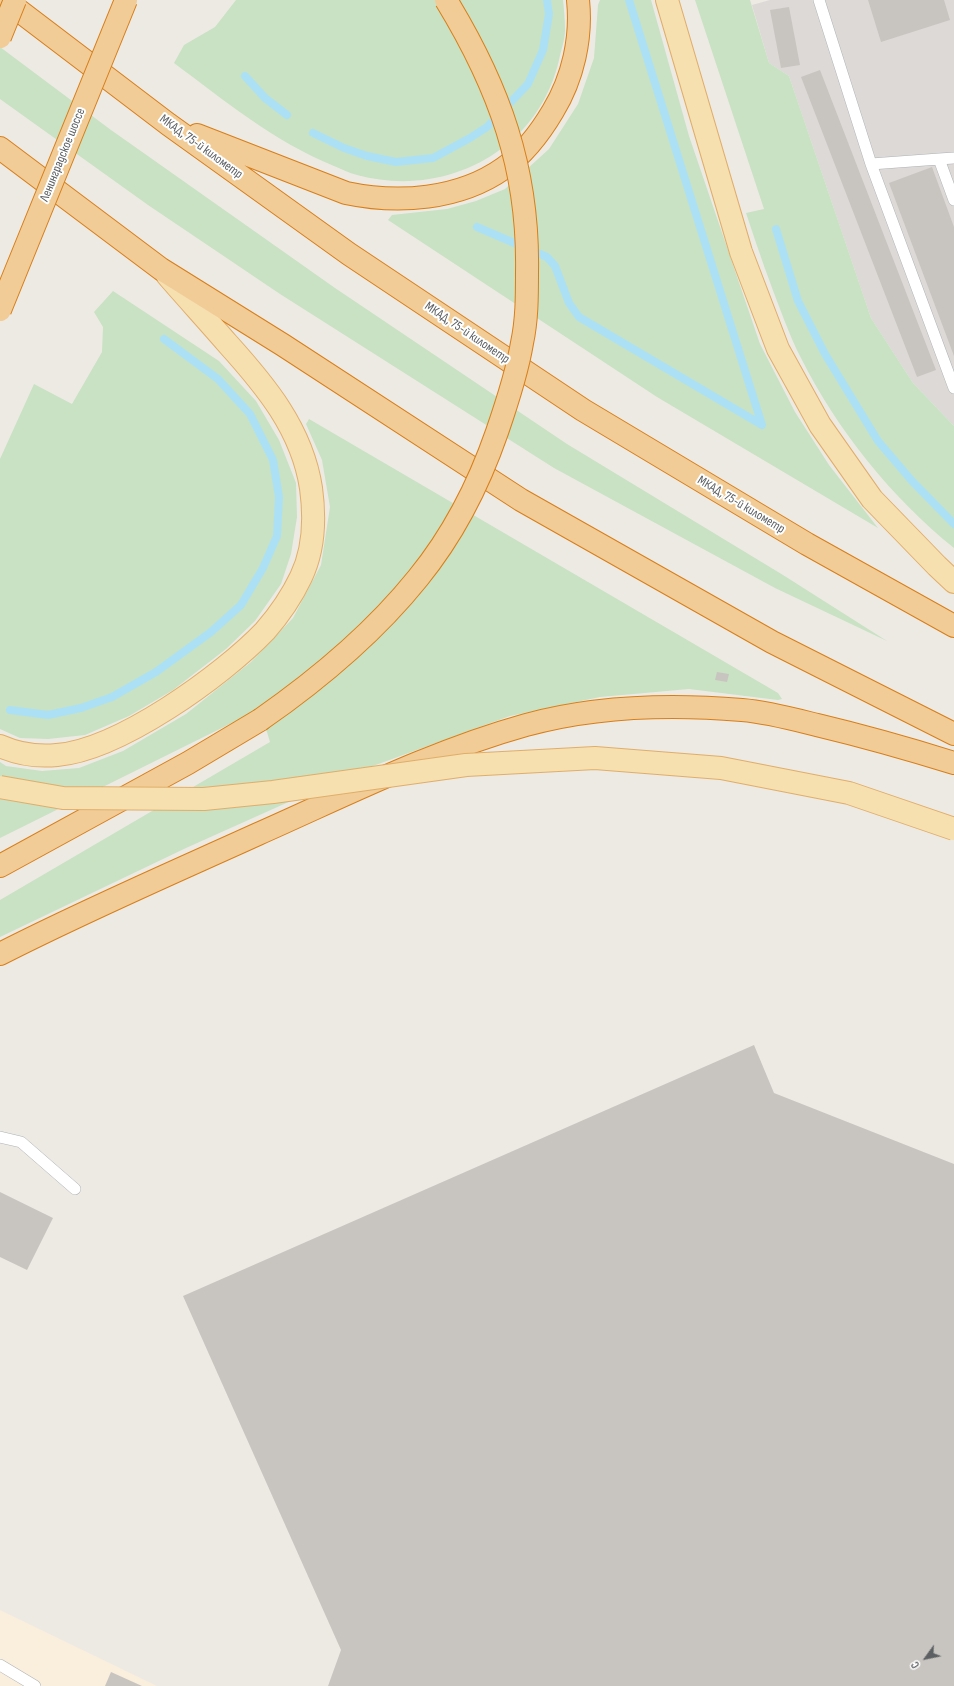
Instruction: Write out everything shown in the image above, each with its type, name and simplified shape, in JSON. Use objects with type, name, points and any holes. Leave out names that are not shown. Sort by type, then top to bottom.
[{"type":"highway","name":"МКАД, 75-й километр","points":[[5,0],[168,124],[350,254],[582,410],[807,544],[954,626]]},
{"type":"highway","points":[[0,38],[15,0]]},
{"type":"highway","name":"Ленинградское шоссе","points":[[0,310],[126,0]]},
{"type":"highway","points":[[0,866],[188,763],[260,720],[317,678],[358,643],[391,610],[419,577],[446,539],[467,502],[489,454],[509,399],[522,342],[527,290],[528,246],[524,202],[516,159],[502,114],[484,69],[466,33],[446,0]]},
{"type":"highway","points":[[168,124],[346,193],[370,198],[394,199],[420,198],[453,191],[488,178],[504,168],[525,150],[540,132],[560,99],[572,67],[577,41],[579,12],[578,0]]},
{"type":"highway","points":[[0,148],[161,268],[520,500],[772,642],[954,734]]},
{"type":"highway","points":[[0,954],[66,921],[375,780],[490,737],[528,725],[566,717],[610,710],[655,707],[745,710],[798,720],[864,736],[954,763]]},
{"type":"main road","points":[[667,0],[741,252],[778,349],[820,425],[872,499],[954,582]]},
{"type":"main road","points":[[0,156],[40,178]]},
{"type":"main road","points":[[0,746],[12,751],[36,755],[57,755],[84,750],[110,740],[141,723],[176,702],[241,653],[266,630],[286,603],[302,575],[311,544],[314,514],[311,486],[304,460],[294,433],[281,409],[262,383],[161,268]]},
{"type":"main road","points":[[0,787],[63,798],[204,799],[273,792],[466,765],[595,758],[721,768],[849,793],[954,829]]},
{"type":"lane","points":[[819,0],[871,164],[954,388]]},
{"type":"lane","points":[[871,164],[954,158]]},
{"type":"lane","points":[[939,159],[954,200]]},
{"type":"lane","points":[[0,1137],[21,1142],[75,1189]]},
{"type":"lane","points":[[0,1665],[35,1686]]},
{"type":"shaded area","points":[[770,0],[954,0],[954,426],[913,383],[871,318],[789,76],[769,63],[752,5]]},
{"type":"shaded area","points":[[0,1610],[157,1686],[0,1686]]},
{"type":"green space","points":[[236,0],[563,0],[565,34],[559,60],[548,92],[531,120],[509,143],[483,161],[454,173],[423,180],[390,181],[351,173],[291,145],[231,106],[174,63],[184,45],[215,27]]},
{"type":"green space","points":[[600,0],[651,0],[689,136],[760,344],[795,412],[829,465],[878,528],[657,397],[388,220],[392,215],[447,209],[476,201],[505,189],[549,149],[578,104],[594,58],[598,5]]},
{"type":"green space","points":[[695,0],[750,0],[769,63],[789,76],[871,318],[913,383],[954,426],[954,548],[909,507],[888,485],[849,437],[815,385],[797,349],[785,322],[746,213],[764,209]]},
{"type":"green space","points":[[0,47],[111,130],[335,288],[567,444],[783,575],[887,641],[775,588],[554,468],[280,294],[148,205],[0,99]]},
{"type":"green space","points":[[113,291],[219,361],[256,401],[279,440],[296,483],[297,517],[291,554],[281,584],[255,621],[226,649],[173,690],[129,716],[85,735],[48,739],[20,738],[0,729],[0,459],[34,384],[72,404],[102,352],[103,327],[94,312]]},
{"type":"green space","points":[[309,419],[778,693],[782,699],[778,700],[689,689],[600,697],[510,716],[351,774],[186,848],[0,937],[0,900],[270,742],[267,732],[254,712],[0,838],[0,762],[6,766],[42,771],[79,768],[123,751],[186,714],[251,662],[293,618],[321,565],[330,507],[322,460],[306,424]]},
{"type":"building","points":[[868,0],[944,0],[950,20],[881,42]]},
{"type":"building","points":[[789,7],[800,65],[781,68],[770,10]]},
{"type":"building","points":[[820,70],[936,370],[917,377],[801,77]]},
{"type":"building","points":[[932,167],[954,227],[954,356],[889,183]]},
{"type":"building","points":[[717,672],[729,674],[727,682],[715,680]]},
{"type":"building","points":[[754,1045],[774,1093],[954,1164],[954,1686],[328,1686],[341,1650],[183,1296]]},
{"type":"building","points":[[0,1192],[53,1218],[27,1270],[0,1257]]},
{"type":"building","points":[[111,1672],[142,1686],[105,1686]]},
{"type":"waterway","points":[[313,133],[344,148],[367,156],[396,162],[433,158],[470,138],[487,127],[528,84],[543,50],[549,14],[547,0]]},
{"type":"waterway","points":[[477,227],[547,257],[555,266],[569,303],[579,317],[762,425],[629,0]]},
{"type":"waterway","points":[[245,76],[265,98],[287,115]]},
{"type":"waterway","points":[[776,229],[798,301],[825,354],[878,441],[912,481],[954,524]]},
{"type":"waterway","points":[[10,710],[48,715],[81,708],[112,697],[156,672],[211,632],[241,605],[263,568],[277,536],[279,497],[273,460],[250,414],[218,379],[164,339]]}]
